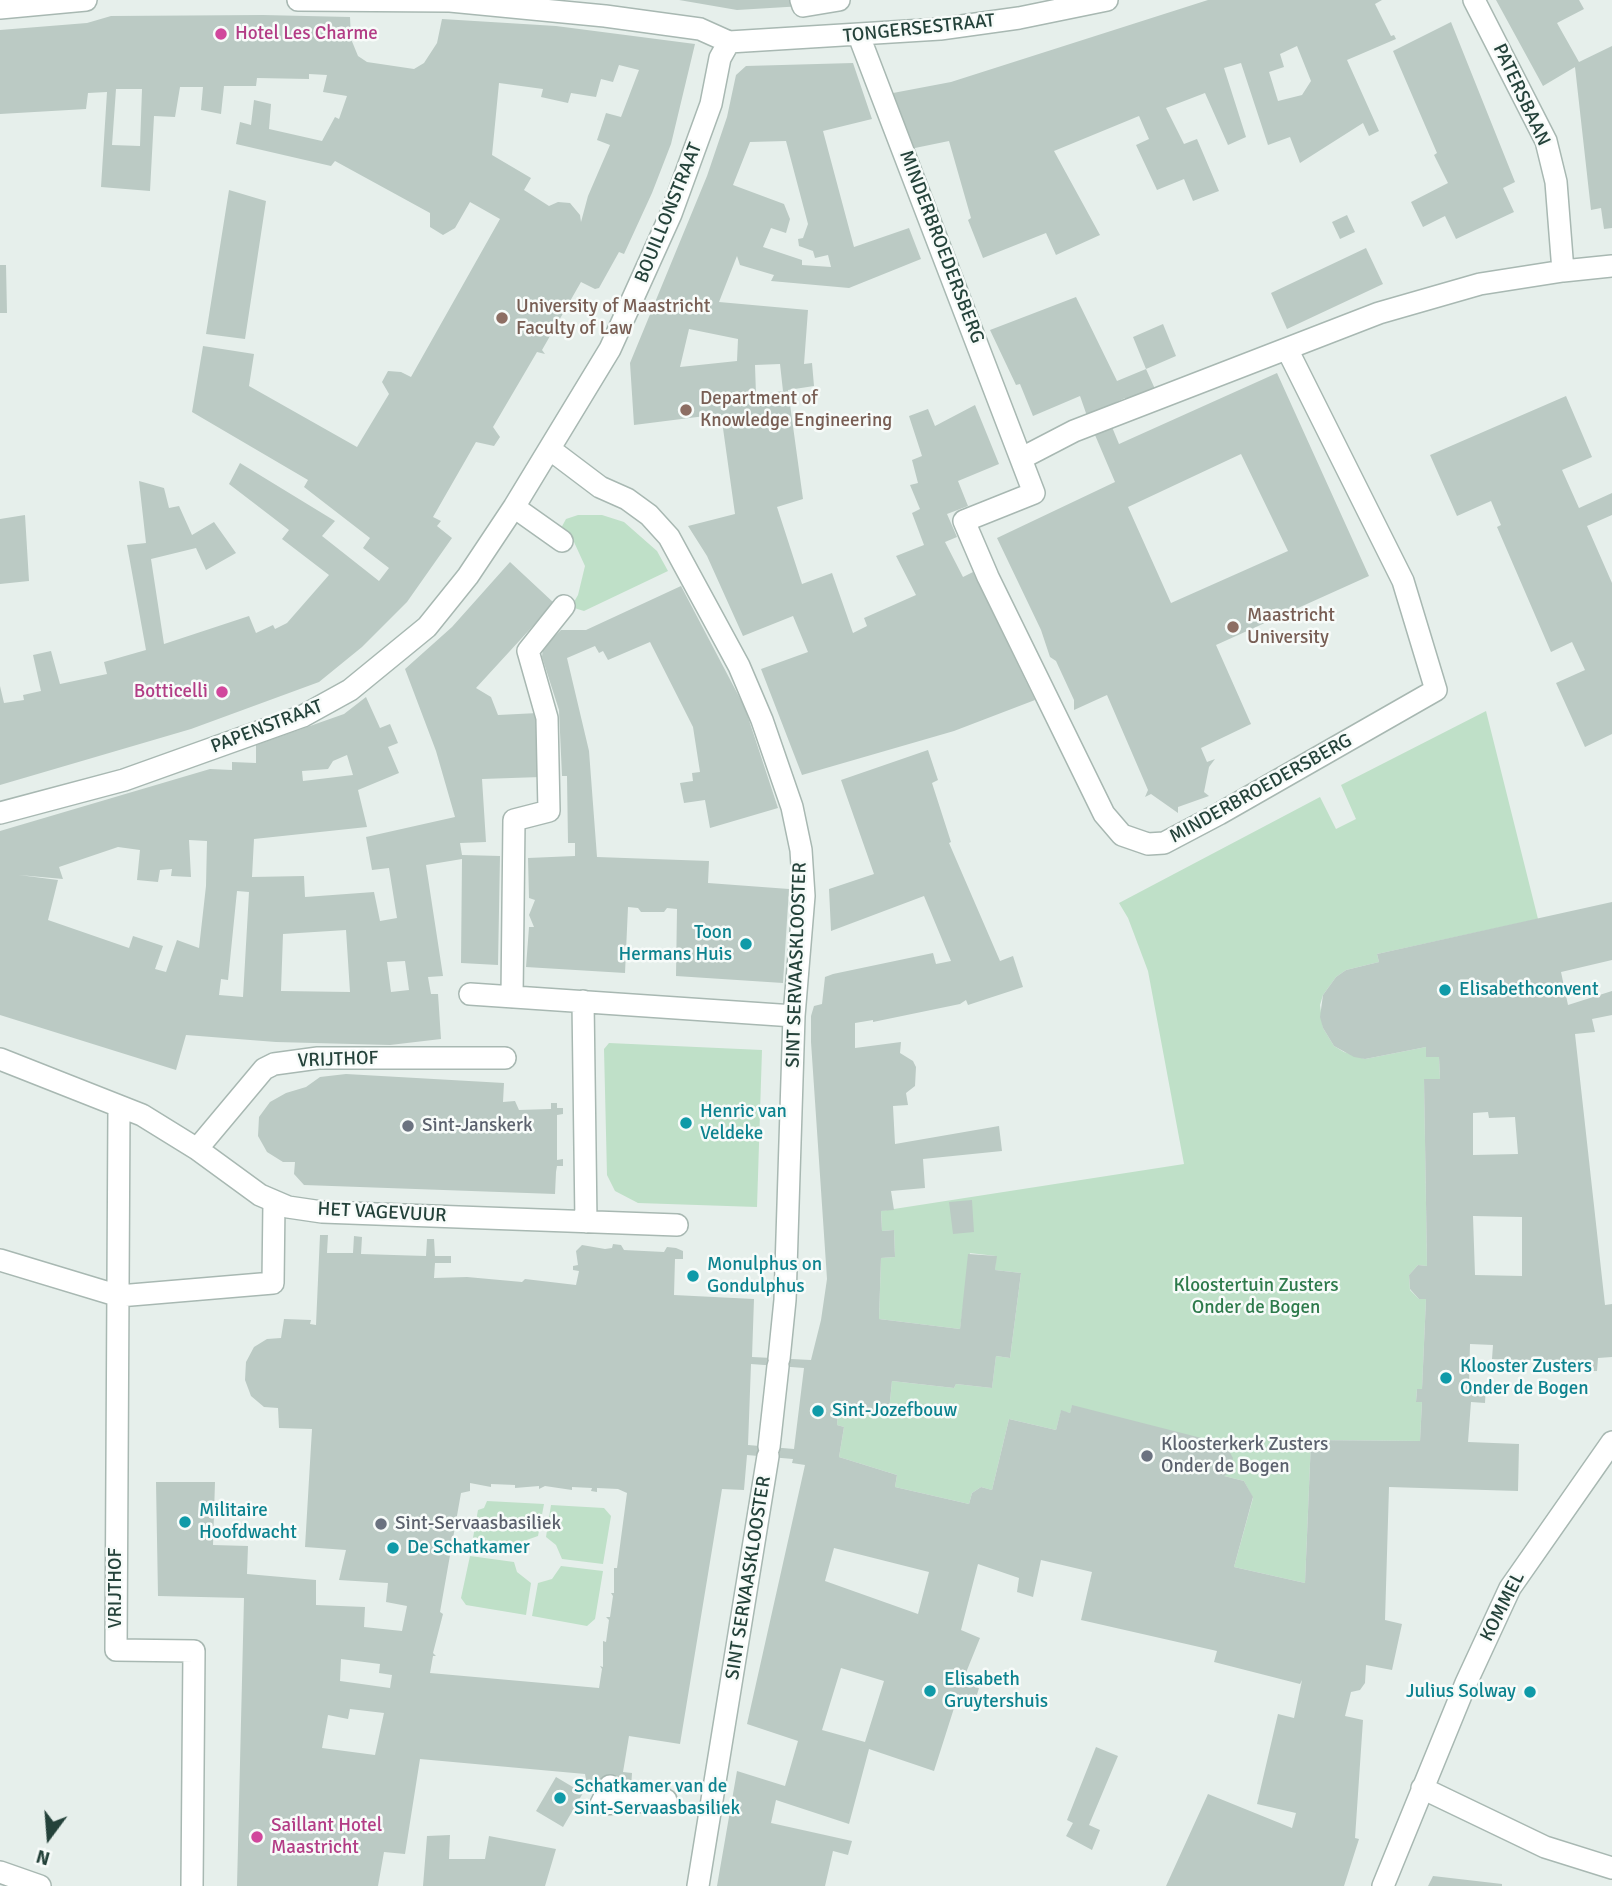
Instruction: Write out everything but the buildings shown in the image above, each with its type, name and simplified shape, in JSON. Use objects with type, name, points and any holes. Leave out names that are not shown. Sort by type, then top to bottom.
[{"type":"street","points":[[0,8],[86,0]]},
{"type":"street","points":[[298,0],[450,1],[605,16],[700,29],[729,42]]},
{"type":"street","points":[[802,0],[803,6],[833,1],[835,37]]},
{"type":"street","name":"TONGERSESTRAAT","points":[[729,42],[859,36],[978,24],[1108,0]]},
{"type":"street","name":"PATERSBAAN","points":[[1474,0],[1546,141],[1556,182],[1563,271]]},
{"type":"street","name":"MINDERBROEDERSBERG","points":[[859,36],[1034,493],[964,521],[988,577],[1104,814],[1122,835],[1148,844],[1164,843],[1219,814],[1436,690],[1403,581],[1287,349]]},
{"type":"street","name":"BOUILLONSTRAAT","points":[[551,450],[610,349],[653,259],[695,152],[711,104],[720,58],[729,42]]},
{"type":"street","points":[[1022,458],[1074,431],[1379,313],[1480,284],[1612,266]]},
{"type":"street","name":"PAPENSTRAAT","points":[[0,813],[124,780],[265,730],[331,702],[390,660],[426,627],[468,576],[551,450]]},
{"type":"street","name":"SINT SERVAASKLOOSTER","points":[[551,450],[600,487],[627,499],[649,515],[669,537],[694,580],[753,698],[792,807],[801,850],[804,896],[794,1016],[787,1241],[778,1362],[768,1451],[698,1886]]},
{"type":"street","points":[[514,508],[562,541]]},
{"type":"street","points":[[512,998],[514,820],[550,811],[547,718],[528,651],[564,606]]},
{"type":"street","points":[[470,995],[794,1016]]},
{"type":"street","points":[[583,1001],[586,1222]]},
{"type":"street","name":"VRIJTHOF","points":[[197,1149],[264,1069],[274,1064],[318,1058],[505,1058]]},
{"type":"street","points":[[0,1059],[142,1115],[197,1149]]},
{"type":"street","name":"VRIJTHOF","points":[[120,1106],[116,1650],[194,1651],[192,1886]]},
{"type":"street","name":"HET VAGEVUUR","points":[[197,1149],[260,1195],[274,1202],[322,1212],[677,1225]]},
{"type":"street","points":[[0,1260],[119,1296],[273,1283],[274,1202]]},
{"type":"street","name":"KOMMEL","points":[[1383,1886],[1422,1788],[1510,1587],[1612,1442]]},
{"type":"street","points":[[610,1786],[601,1804],[666,1800]]},
{"type":"street","points":[[1422,1788],[1545,1847],[1612,1868]]},
{"type":"street","points":[[0,1872],[40,1886]]},
{"type":"green space","points":[[578,515],[602,515],[624,522],[657,551],[668,571],[584,611],[571,607],[578,595],[585,566],[574,542],[560,530],[566,519]]},
{"type":"green space","name":"Kloostertuin Zusters Onder de Bogen","points":[[1486,711],[1538,919],[1377,954],[1379,962],[1346,970],[1336,977],[1323,995],[1320,1005],[1323,1028],[1334,1046],[1365,1059],[1426,1047],[1439,1057],[1440,1079],[1424,1079],[1427,1266],[1418,1265],[1409,1275],[1410,1290],[1419,1299],[1426,1299],[1422,1389],[1417,1389],[1416,1401],[1422,1402],[1420,1441],[1311,1440],[1305,1583],[1234,1567],[1253,1498],[1244,1481],[1224,1476],[1072,1406],[1070,1413],[1061,1411],[1056,1430],[1009,1419],[992,1490],[981,1487],[972,1493],[969,1504],[895,1487],[897,1475],[839,1457],[844,1427],[837,1425],[839,1405],[886,1413],[889,1411],[892,1381],[954,1388],[956,1384],[992,1388],[996,1356],[1010,1358],[1021,1273],[995,1270],[996,1256],[970,1253],[960,1329],[879,1319],[881,1258],[895,1257],[894,1230],[882,1231],[881,1211],[1184,1164],[1148,971],[1128,918],[1119,903],[1320,797],[1336,829],[1356,819],[1341,785]]},
{"type":"green space","points":[[609,1043],[762,1050],[757,1207],[638,1203],[615,1191],[607,1175],[604,1049]]},
{"type":"green space","points":[[487,1501],[544,1504],[538,1536],[521,1542],[514,1554],[471,1549],[478,1510],[484,1508]]},
{"type":"green space","points":[[551,1505],[604,1508],[611,1516],[603,1564],[562,1559],[556,1545],[546,1537]]},
{"type":"green space","points":[[470,1556],[514,1562],[517,1572],[531,1583],[526,1615],[466,1605],[461,1598]]},
{"type":"green space","points":[[561,1566],[603,1571],[595,1619],[587,1626],[532,1616],[538,1583],[552,1579]]},
{"type":"place","name":"Hotel Les Charme","points":[[221,34]]},
{"type":"place","name":"University of Maastricht Faculty of Law","points":[[502,318]]},
{"type":"place","name":"Department of Knowledge Engineering","points":[[686,410]]},
{"type":"place","name":"Maastricht University","points":[[1233,627]]},
{"type":"place","name":"Botticelli","points":[[222,692]]},
{"type":"place","name":"Toon Hermans Huis","points":[[746,944]]},
{"type":"place","name":"Elisabethconvent","points":[[1445,990]]},
{"type":"place","name":"Henric van Veldeke","points":[[686,1123]]},
{"type":"place","name":"Sint-Janskerk","points":[[408,1126]]},
{"type":"place","name":"Monulphus on Gondulphus","points":[[693,1276]]},
{"type":"place","name":"Klooster Zusters Onder de Bogen","points":[[1446,1378]]},
{"type":"place","name":"Sint-Jozefbouw","points":[[818,1411]]},
{"type":"place","name":"Kloosterkerk Zusters Onder de Bogen","points":[[1147,1456]]},
{"type":"place","name":"Militaire Hoofdwacht","points":[[185,1522]]},
{"type":"place","name":"Sint-Servaasbasiliek","points":[[381,1524]]},
{"type":"place","name":"De Schatkamer","points":[[393,1548]]},
{"type":"place","name":"Elisabeth Gruytershuis","points":[[930,1691]]},
{"type":"place","name":"Julius Solway","points":[[1530,1692]]},
{"type":"place","name":"Schatkamer van de Sint-Servaasbasiliek","points":[[560,1798]]},
{"type":"place","name":"Saillant Hotel Maastricht","points":[[257,1837]]}]
